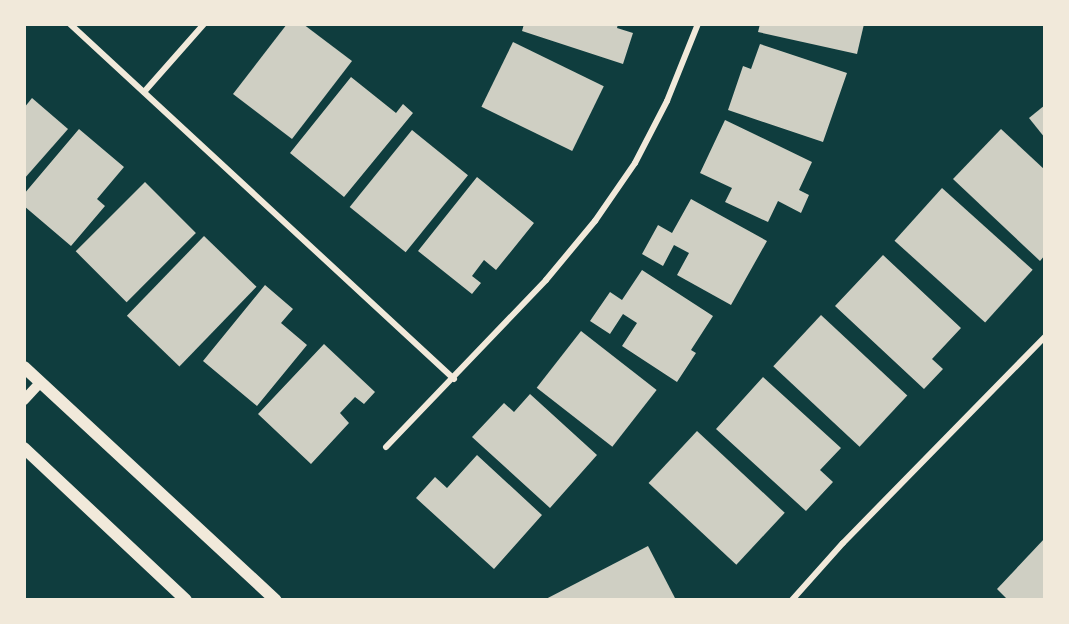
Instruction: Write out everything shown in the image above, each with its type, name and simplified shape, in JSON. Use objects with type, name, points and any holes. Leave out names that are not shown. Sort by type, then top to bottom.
[{"type":"main road","points":[[24,367],[276,600]]},
{"type":"main road","points":[[24,448],[186,600]]},
{"type":"street","points":[[70,24],[454,379]]},
{"type":"street","points":[[144,92],[204,24]]},
{"type":"street","points":[[386,447],[454,379],[546,280],[601,211],[635,163],[667,101],[698,24]]},
{"type":"street","points":[[792,600],[843,543],[1045,337]]},
{"type":"street","points":[[24,400],[40,383]]},
{"type":"building","points":[[287,24],[303,24],[352,61],[292,139],[233,94]]},
{"type":"building","points":[[524,24],[618,24],[617,28],[633,33],[623,64],[522,31]]},
{"type":"building","points":[[760,24],[864,24],[857,54],[758,32]]},
{"type":"building","points":[[513,42],[604,86],[572,151],[481,107]]},
{"type":"building","points":[[760,44],[847,73],[823,142],[728,110],[743,66],[751,69]]},
{"type":"building","points":[[351,77],[396,113],[403,104],[413,113],[344,197],[290,153]]},
{"type":"building","points":[[32,98],[68,129],[24,179],[24,108]]},
{"type":"building","points":[[1045,105],[1045,138],[1029,118]]},
{"type":"building","points":[[725,120],[812,162],[799,190],[809,195],[801,213],[778,201],[768,222],[725,202],[732,188],[700,173]]},
{"type":"building","points":[[79,129],[124,167],[97,199],[105,206],[71,246],[24,206],[24,194]]},
{"type":"building","points":[[1001,129],[1045,170],[1045,255],[1040,261],[953,179]]},
{"type":"building","points":[[412,130],[468,175],[406,252],[350,207]]},
{"type":"building","points":[[477,177],[534,223],[496,270],[484,260],[472,276],[481,283],[472,294],[418,251]]},
{"type":"building","points":[[145,182],[196,233],[127,302],[76,251]]},
{"type":"building","points":[[942,188],[1033,270],[985,322],[894,241]]},
{"type":"building","points":[[691,199],[767,241],[731,305],[677,275],[689,253],[674,245],[663,266],[642,254],[658,225],[672,233]]},
{"type":"building","points":[[204,236],[257,287],[179,367],[127,316]]},
{"type":"building","points":[[883,255],[961,328],[932,359],[943,369],[924,389],[835,306]]},
{"type":"building","points":[[642,270],[713,316],[691,350],[696,353],[677,382],[622,346],[637,323],[623,314],[610,334],[590,321],[610,292],[622,300]]},
{"type":"building","points":[[265,285],[293,309],[281,323],[307,345],[257,406],[203,361]]},
{"type":"building","points":[[821,315],[907,395],[860,447],[773,366]]},
{"type":"building","points":[[581,331],[657,390],[612,447],[537,388]]},
{"type":"building","points":[[324,344],[375,392],[364,404],[355,397],[340,413],[349,423],[311,464],[258,414]]},
{"type":"building","points":[[763,377],[841,448],[820,470],[833,482],[806,511],[716,429]]},
{"type":"building","points":[[530,394],[597,455],[550,508],[472,437],[504,403],[514,412]]},
{"type":"building","points":[[697,431],[785,513],[736,565],[649,483]]},
{"type":"building","points":[[477,455],[542,515],[494,569],[416,498],[435,477],[447,488]]},
{"type":"building","points":[[1045,538],[1045,600],[1008,600],[997,589]]},
{"type":"building","points":[[648,546],[676,600],[544,600]]}]
